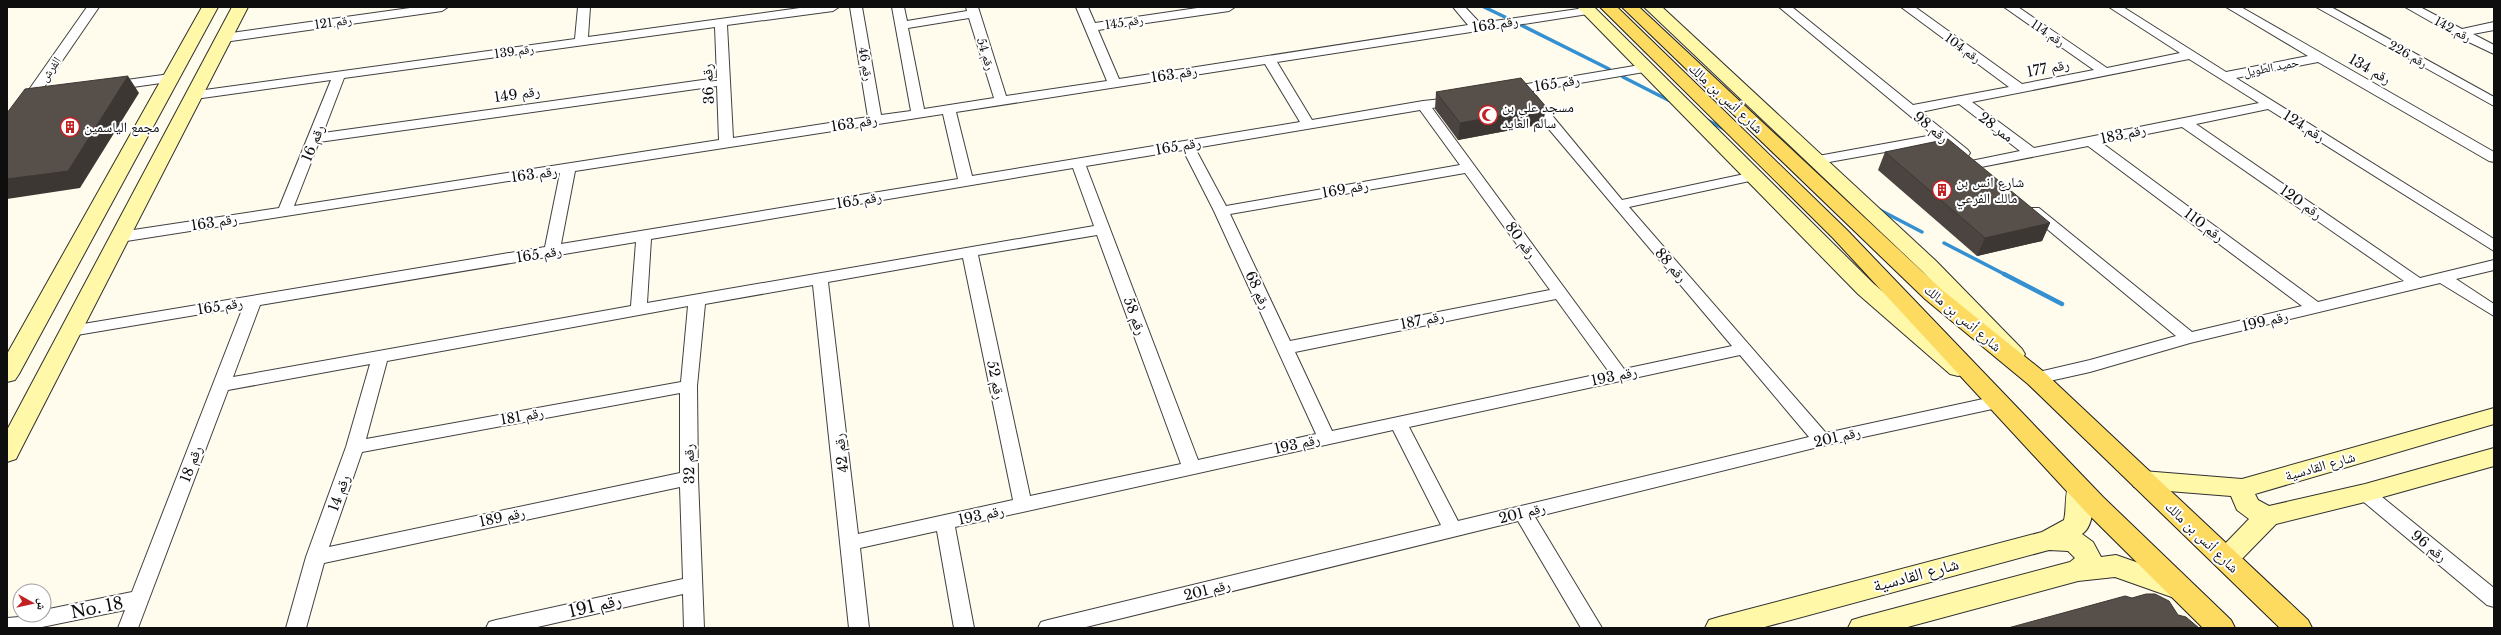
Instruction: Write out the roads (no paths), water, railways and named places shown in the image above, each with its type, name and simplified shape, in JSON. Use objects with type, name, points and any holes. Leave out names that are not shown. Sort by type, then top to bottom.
[{"type":"main road","name":"شارع أنس بن مالك","points":[[1630,7],[1933,294],[2036,378],[2298,628]]},
{"type":"main road","name":"شارع أنس بن مالك","points":[[1594,8],[1840,234],[2079,489],[2221,628]]},
{"type":"street","name":"الفرش","points":[[7,131],[14,113],[31,96],[93,7]]},
{"type":"street","points":[[7,374],[210,7]]},
{"type":"street","points":[[7,453],[240,7]]},
{"type":"street","name":"رقم 121","points":[[224,38],[365,12],[436,7]]},
{"type":"street","points":[[581,42],[584,7]]},
{"type":"street","name":"رقم 139","points":[[195,95],[833,7]]},
{"type":"street","name":"رقم 46","points":[[856,7],[875,120]]},
{"type":"street","points":[[898,7],[918,114]]},
{"type":"street","points":[[1082,7],[1114,83]]},
{"type":"street","name":"رقم 145","points":[[1090,27],[1229,7]]},
{"type":"street","points":[[1459,7],[1477,27]]},
{"type":"street","points":[[1641,7],[1728,76]]},
{"type":"street","points":[[1652,7],[1818,160],[1964,300],[2036,378]]},
{"type":"street","name":"رقم 98","points":[[1784,7],[1988,174]]},
{"type":"street","name":"رقم 104","points":[[1907,7],[2020,89]]},
{"type":"street","name":"رقم 114","points":[[2010,7],[2106,73]]},
{"type":"street","name":"رقم 124","points":[[2115,7],[2494,246]]},
{"type":"street","name":"رقم 134","points":[[2232,7],[2318,58],[2494,158]]},
{"type":"street","name":"رقم 226","points":[[2322,7],[2494,102]]},
{"type":"street","name":"رقم 142","points":[[2412,7],[2494,50]]},
{"type":"street","points":[[1594,8],[1646,68],[1866,289],[1997,402]]},
{"type":"street","name":"رقم 163","points":[[120,237],[568,169],[1594,8]]},
{"type":"street","points":[[901,25],[973,11]]},
{"type":"street","name":"رقم 54","points":[[973,11],[1001,101]]},
{"type":"street","name":"رقم 36","points":[[721,22],[726,143]]},
{"type":"street","points":[[2460,33],[2494,26]]},
{"type":"street","name":"رقم 177","points":[[1910,110],[2106,73],[2191,55]]},
{"type":"street","name":"حميد الطويل","points":[[2224,76],[2318,58]]},
{"type":"street","points":[[1269,59],[1308,124]]},
{"type":"street","name":"رقم 165","points":[[1492,94],[1646,68]]},
{"type":"street","name":"رقم 16","points":[[285,211],[316,138],[339,75]]},
{"type":"street","points":[[100,87],[170,78]]},
{"type":"street","name":"رقم 149","points":[[316,138],[724,81]]},
{"type":"street","name":"رقم 88","points":[[1522,89],[1619,205],[1822,440]]},
{"type":"street","points":[[31,96],[46,94]]},
{"type":"street","name":"رقم 165","points":[[71,331],[1469,98]]},
{"type":"street","name":"ممر 28","points":[[1961,100],[2031,153]]},
{"type":"street","name":"رقم 80","points":[[1423,105],[1620,375]]},
{"type":"street","name":"رقم 183","points":[[1976,164],[2271,105]]},
{"type":"street","points":[[949,109],[966,182]]},
{"type":"street","name":"رقم 120","points":[[2184,122],[2417,283]]},
{"type":"street","points":[[1818,160],[1943,137]]},
{"type":"street","name":"رقم 110","points":[[2091,141],[2317,309]]},
{"type":"street","name":"رقم 68","points":[[1187,145],[1221,211],[1327,438]]},
{"type":"street","name":"رقم 58","points":[[1078,164],[1192,469]]},
{"type":"street","name":"رقم 169","points":[[1221,211],[1469,168]]},
{"type":"street","points":[[552,251],[568,169]]},
{"type":"street","points":[[1619,205],[1754,176]]},
{"type":"street","points":[[2024,204],[2189,338]]},
{"type":"street","points":[[222,385],[638,310],[1103,229]]},
{"type":"street","points":[[638,310],[644,236]]},
{"type":"street","name":"رقم 52","points":[[970,253],[1023,506]]},
{"type":"street","name":"رقم 199","points":[[2036,378],[2090,366],[2189,338],[2317,309],[2494,265]]},
{"type":"street","points":[[2442,277],[2494,311]]},
{"type":"street","name":"رقم 42","points":[[820,278],[851,543],[859,628]]},
{"type":"street","name":"رقم 187","points":[[1285,348],[1559,293]]},
{"type":"street","name":"رقم 18","points":[[128,628],[254,300]]},
{"type":"street","name":"رقم 32","points":[[694,628],[694,584],[689,478],[689,386],[696,300]]},
{"type":"street","name":"رقم 193","points":[[851,543],[1327,438],[1744,349]]},
{"type":"street","name":"رقم 14","points":[[296,628],[316,557],[355,447],[380,357]]},
{"type":"street","name":"رقم 181","points":[[355,447],[689,386]]},
{"type":"street","name":"رقم 201","points":[[1048,628],[1822,440],[1997,402]]},
{"type":"street","name":"شارع القادسية","points":[[2143,480],[2242,488],[2494,416]]},
{"type":"street","points":[[1398,423],[1453,530]]},
{"type":"street","points":[[2242,488],[2242,497],[2248,506],[2257,513],[2268,516],[2365,493],[2494,457]]},
{"type":"street","name":"رقم 189","points":[[316,557],[689,478]]},
{"type":"street","name":"شارع القادسية","points":[[1719,628],[2049,540],[2075,526],[2080,506],[2079,489]]},
{"type":"street","name":"رقم 96","points":[[2365,493],[2494,599]]},
{"type":"street","points":[[1523,513],[1592,628]]},
{"type":"street","points":[[2226,559],[2268,516]]},
{"type":"street","points":[[945,523],[964,628]]},
{"type":"street","points":[[2049,540],[2069,540],[2080,544],[2086,550],[2090,562],[2078,570]]},
{"type":"street","points":[[1862,628],[2078,570],[2116,566],[2180,589]]},
{"type":"street","name":"رقم 191","points":[[496,628],[694,584]]},
{"type":"street","name":"No. 18","points":[[7,626],[139,599]]},
{"type":"waterway","points":[[1484,7],[1507,18]]},
{"type":"waterway","points":[[1521,25],[1609,69]]},
{"type":"waterway","points":[[1623,77],[1672,102]]},
{"type":"waterway","points":[[1707,120],[1726,130]]},
{"type":"waterway","points":[[1878,209],[1922,232]]},
{"type":"waterway","points":[[1944,243],[2006,275]]},
{"type":"waterway","points":[[2004,274],[2062,304]]},
{"type":"place","name":"مسجد علي بن سالم العايد","points":[[1488,115]]},
{"type":"place","name":"مجمع الياسمين","points":[[70,127]]},
{"type":"place","name":"شارع انس بن مالك الفرعي","points":[[1942,190]]}]
